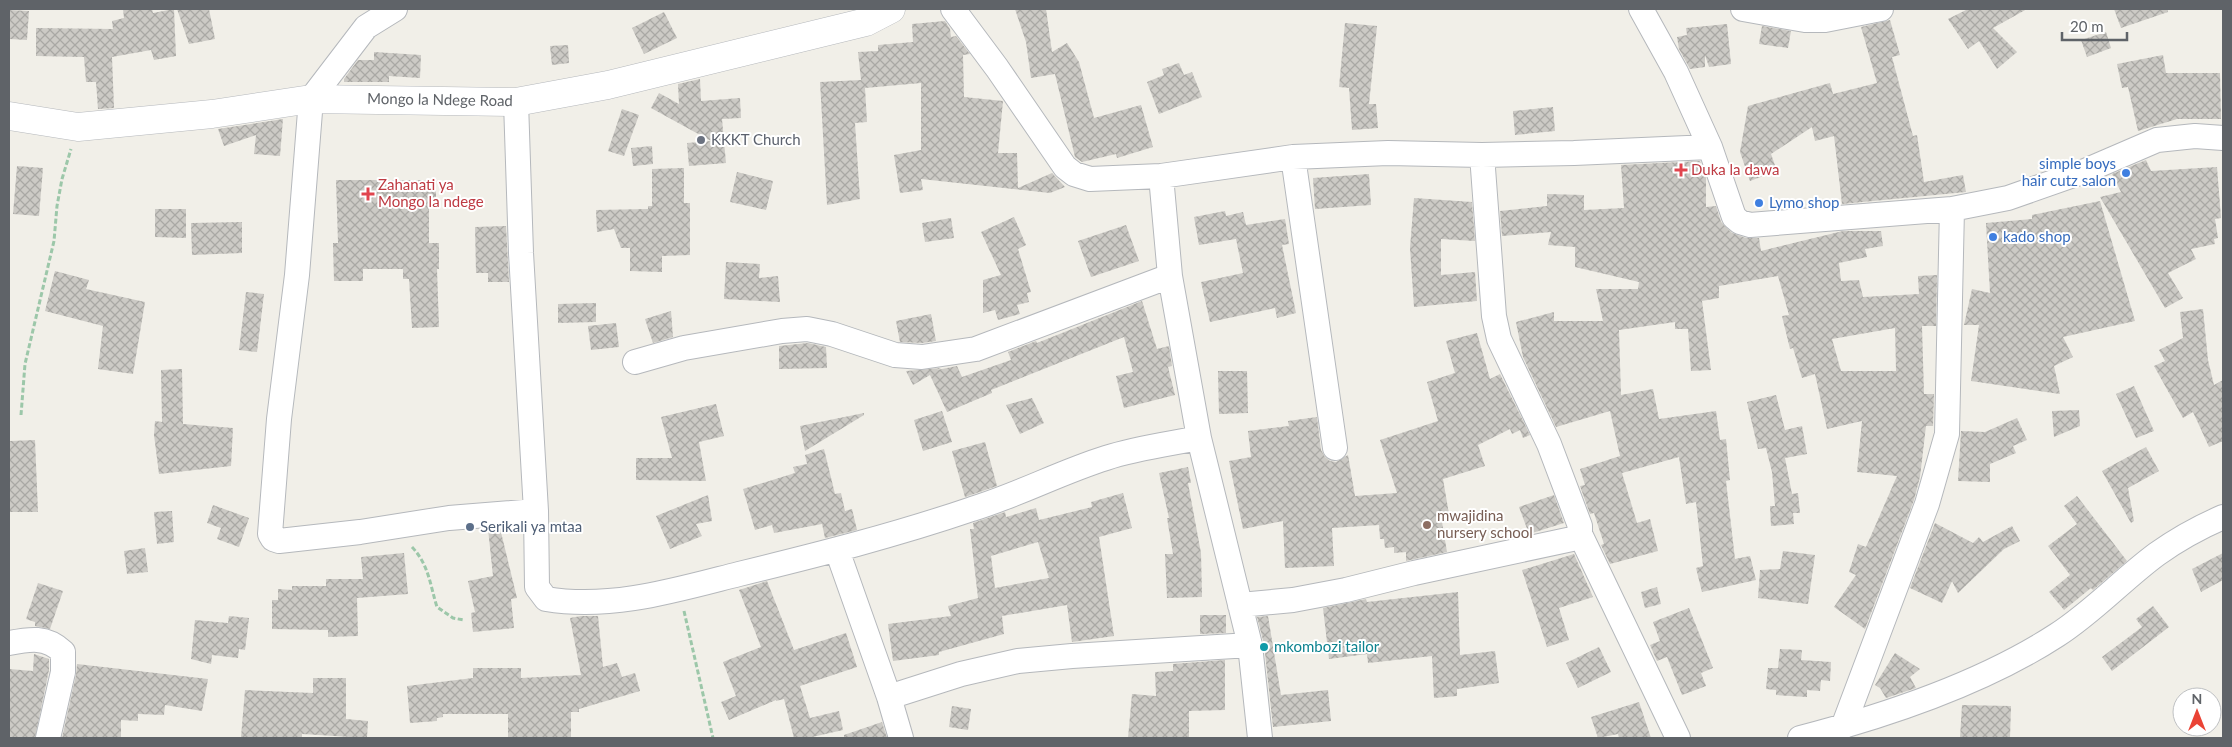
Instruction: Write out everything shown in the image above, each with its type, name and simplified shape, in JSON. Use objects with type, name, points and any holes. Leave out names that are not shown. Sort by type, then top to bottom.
[{"type":"street","points":[[395,9],[366,27],[311,99],[297,275],[279,419],[270,534],[273,540],[279,541],[360,532],[449,518],[536,511]]},
{"type":"street","name":"Mongo la Ndege Road","points":[[9,116],[78,127],[212,114],[311,99],[516,102],[608,85],[866,22],[891,9]]},
{"type":"street","points":[[953,9],[997,68],[1065,166],[1074,174],[1090,179],[1160,176],[1292,157],[1388,152],[1482,155],[1710,147]]},
{"type":"street","points":[[1640,9],[1676,72],[1710,147],[1734,217],[1740,222],[1750,224],[1952,209],[2008,198],[2085,171],[2157,140],[2195,136],[2223,138]]},
{"type":"street","points":[[1743,9],[1805,20],[1825,20],[1881,9]]},
{"type":"street","points":[[516,102],[521,253],[536,511],[538,587],[546,599],[566,602],[605,602],[680,591],[838,550],[974,509],[1047,478],[1108,457],[1199,438]]},
{"type":"street","points":[[1482,155],[1493,308],[1499,339],[1549,444],[1580,526],[1580,534],[1678,738]]},
{"type":"street","points":[[1292,157],[1335,448]]},
{"type":"street","points":[[1160,176],[1170,276],[1199,438],[1250,645],[1260,738]]},
{"type":"street","points":[[1843,727],[1928,504],[1947,434],[1952,209]]},
{"type":"street","points":[[635,362],[684,348],[782,331],[807,329],[832,334],[895,355],[922,357],[976,349],[1170,276]]},
{"type":"street","points":[[1800,738],[1843,727],[1907,705],[1989,672],[2057,635],[2109,596],[2157,554],[2195,529],[2223,517]]},
{"type":"street","points":[[1240,605],[1292,600],[1346,590],[1414,573],[1572,540],[1580,534]]},
{"type":"street","points":[[838,550],[889,697],[901,738]]},
{"type":"street","points":[[9,643],[30,639],[52,642],[63,652],[63,672],[48,738]]},
{"type":"street","points":[[889,697],[961,674],[1018,661],[1250,645]]},
{"type":"path","points":[[21,414],[25,364],[54,241],[56,206],[78,127]]},
{"type":"path","points":[[404,542],[420,555],[427,570],[438,608],[445,614],[464,620]]},
{"type":"path","points":[[680,591],[713,738]]},
{"type":"building","points":[[123,9],[152,9],[153,13],[174,9],[176,56],[154,60],[151,50],[112,57],[114,108],[98,109],[96,82],[86,82],[84,57],[36,56],[36,28],[113,29],[112,21],[124,18]]},
{"type":"building","points":[[177,9],[209,9],[215,39],[189,44]]},
{"type":"building","points":[[1015,9],[1046,9],[1052,52],[1067,43],[1079,62],[1094,118],[1141,105],[1153,147],[1117,158],[1116,154],[1082,162],[1075,157],[1055,74],[1031,78],[1026,42]]},
{"type":"building","points":[[1968,9],[2027,9],[1993,28],[2017,52],[1997,69],[1979,41],[1968,49],[1948,19]]},
{"type":"building","points":[[2114,9],[2168,9],[2168,12],[2121,28]]},
{"type":"building","points":[[9,10],[29,11],[27,40],[9,39]]},
{"type":"building","points":[[664,12],[677,38],[644,54],[632,28]]},
{"type":"building","points":[[1890,20],[1900,55],[1892,57],[1913,136],[1917,135],[1924,182],[1963,175],[1966,192],[1842,204],[1834,136],[1815,141],[1812,127],[1771,154],[1777,171],[1750,181],[1740,152],[1748,106],[1830,83],[1833,94],[1877,83],[1861,27]]},
{"type":"building","points":[[945,21],[950,29],[951,37],[956,36],[970,54],[963,55],[964,97],[1003,101],[998,153],[1017,153],[1018,188],[1052,173],[1065,187],[1050,193],[921,179],[923,190],[900,193],[894,155],[921,150],[921,83],[865,88],[867,122],[855,123],[860,199],[827,205],[820,82],[861,80],[858,52],[878,51],[878,45],[913,42],[912,24]]},
{"type":"building","points":[[1345,23],[1377,26],[1369,104],[1376,104],[1378,128],[1352,130],[1349,88],[1339,87]]},
{"type":"building","points":[[1727,24],[1731,64],[1709,67],[1705,55],[1705,67],[1690,69],[1679,49],[1677,37],[1687,35],[1686,28]]},
{"type":"building","points":[[1762,26],[1791,31],[1788,48],[1759,44]]},
{"type":"building","points":[[2106,32],[2111,48],[2087,57],[2081,40]]},
{"type":"building","points":[[568,45],[569,63],[552,65],[550,46]]},
{"type":"building","points":[[374,52],[421,55],[420,78],[389,76],[389,82],[344,82],[344,79],[358,60],[374,60]]},
{"type":"building","points":[[2163,55],[2166,73],[2220,73],[2221,119],[2177,119],[2138,131],[2128,87],[2122,88],[2117,64]]},
{"type":"building","points":[[1179,63],[1184,75],[1192,72],[1202,97],[1159,114],[1147,82],[1164,75],[1162,69]]},
{"type":"building","points":[[700,79],[701,101],[740,98],[741,118],[722,119],[726,163],[689,166],[687,143],[711,141],[651,108],[659,93],[679,104],[678,84]]},
{"type":"building","points":[[1553,107],[1555,131],[1515,135],[1513,111]]},
{"type":"building","points":[[622,109],[639,115],[624,156],[608,151]]},
{"type":"building","points":[[283,119],[280,156],[254,154],[256,135],[224,146],[218,129]]},
{"type":"building","points":[[652,146],[653,164],[633,166],[631,148]]},
{"type":"building","points":[[2146,160],[2151,171],[2217,167],[2221,218],[2215,219],[2218,238],[2214,239],[2215,244],[2191,249],[2196,259],[2168,273],[2183,298],[2165,308],[2100,197],[2121,192],[2112,174]]},
{"type":"building","points":[[1700,161],[1706,178],[1706,207],[1716,206],[1721,222],[1732,233],[1746,238],[1759,238],[1761,251],[1843,231],[1881,231],[1883,246],[1865,249],[1867,257],[1839,263],[1841,281],[1859,280],[1863,297],[1919,294],[1918,276],[1937,275],[1936,326],[1922,326],[1924,394],[1934,394],[1933,426],[1926,426],[1920,477],[1914,500],[1865,629],[1834,607],[1856,575],[1849,572],[1858,544],[1866,547],[1897,476],[1857,472],[1862,421],[1827,429],[1815,374],[1802,378],[1793,348],[1790,349],[1782,316],[1789,315],[1778,276],[1719,286],[1719,298],[1702,301],[1711,370],[1691,371],[1688,329],[1675,329],[1675,322],[1619,330],[1621,395],[1653,389],[1659,419],[1716,411],[1720,440],[1726,439],[1730,480],[1726,481],[1735,559],[1750,556],[1756,580],[1702,592],[1696,568],[1703,566],[1696,502],[1686,504],[1679,457],[1622,473],[1637,523],[1650,519],[1658,551],[1610,564],[1601,545],[1604,544],[1594,513],[1590,514],[1580,486],[1585,485],[1580,469],[1620,456],[1610,411],[1556,427],[1523,357],[1516,322],[1554,312],[1554,321],[1603,321],[1596,289],[1638,289],[1639,282],[1575,267],[1575,247],[1548,245],[1551,232],[1502,236],[1500,211],[1547,206],[1547,194],[1584,195],[1584,210],[1624,208],[1621,165]],"holes":[[[1895,328],[1896,371],[1841,371],[1832,339]]]},
{"type":"building","points":[[17,166],[43,168],[39,216],[13,214]]},
{"type":"building","points":[[684,168],[684,203],[690,203],[690,255],[662,256],[662,272],[630,271],[630,248],[621,248],[614,229],[597,232],[596,210],[648,209],[648,206],[652,206],[652,169]]},
{"type":"building","points":[[737,172],[773,181],[766,210],[730,202]]},
{"type":"building","points":[[1369,174],[1371,205],[1315,209],[1313,178]]},
{"type":"building","points":[[336,180],[436,180],[436,206],[429,206],[429,243],[439,243],[439,269],[437,269],[439,327],[412,328],[409,279],[403,279],[403,269],[363,269],[363,281],[334,281],[333,243],[338,243]]},
{"type":"building","points":[[1414,198],[1472,202],[1475,241],[1441,239],[1441,275],[1475,272],[1477,301],[1414,307],[1410,248]]},
{"type":"building","points":[[2100,201],[2135,321],[2063,337],[2073,357],[2054,366],[2060,394],[1971,381],[1979,325],[1964,325],[1972,289],[1990,293],[1986,223],[2032,219],[2032,215]]},
{"type":"building","points":[[155,209],[186,209],[186,238],[155,237]]},
{"type":"building","points":[[1225,211],[1226,216],[1243,212],[1246,225],[1285,219],[1289,244],[1282,245],[1296,313],[1277,318],[1275,308],[1210,322],[1201,282],[1243,273],[1236,239],[1199,245],[1194,217]]},
{"type":"building","points":[[1014,217],[1026,245],[1018,249],[1031,292],[1027,293],[1029,302],[1017,305],[1020,314],[998,320],[995,310],[983,313],[983,280],[1001,275],[981,232]]},
{"type":"building","points":[[951,218],[954,238],[925,242],[922,223]]},
{"type":"building","points":[[242,222],[242,253],[192,255],[191,223]]},
{"type":"building","points":[[1126,225],[1139,261],[1091,277],[1078,241]]},
{"type":"building","points":[[506,226],[509,282],[488,282],[488,273],[476,273],[475,227]]},
{"type":"building","points":[[726,262],[760,264],[759,278],[778,276],[780,302],[724,299]]},
{"type":"building","points":[[55,271],[89,280],[86,289],[145,302],[133,374],[98,369],[103,326],[45,311]]},
{"type":"building","points":[[246,292],[264,294],[257,352],[239,350]]},
{"type":"building","points":[[1142,301],[1157,349],[1169,346],[1172,366],[1168,367],[1175,395],[1124,408],[1116,376],[1133,372],[1124,337],[991,390],[992,393],[947,412],[930,375],[913,385],[906,371],[941,368],[937,370],[957,366],[962,377],[1011,360],[1008,352],[1036,341],[1037,343]]},
{"type":"building","points":[[596,303],[596,322],[558,323],[558,304]]},
{"type":"building","points":[[2203,309],[2208,360],[2214,385],[2223,380],[2223,441],[2209,447],[2193,412],[2183,418],[2154,366],[2165,361],[2159,350],[2183,338],[2180,312]]},
{"type":"building","points":[[671,311],[673,337],[653,343],[645,319]]},
{"type":"building","points":[[931,314],[936,341],[922,343],[900,342],[896,321]]},
{"type":"building","points":[[616,323],[619,347],[591,350],[588,326]]},
{"type":"building","points":[[1477,333],[1490,379],[1500,374],[1530,435],[1523,438],[1520,430],[1512,434],[1510,429],[1478,445],[1485,466],[1443,479],[1449,514],[1441,516],[1447,552],[1406,561],[1406,552],[1394,553],[1394,547],[1385,548],[1384,539],[1380,539],[1379,525],[1332,528],[1334,566],[1285,568],[1283,521],[1243,529],[1229,461],[1251,457],[1248,431],[1289,426],[1288,421],[1317,417],[1321,450],[1325,457],[1330,461],[1336,462],[1348,455],[1355,496],[1397,493],[1380,440],[1438,421],[1427,382],[1455,373],[1446,341]]},
{"type":"building","points":[[808,343],[826,347],[827,368],[779,369],[779,346]]},
{"type":"building","points":[[182,369],[183,424],[233,428],[231,466],[159,474],[154,435],[155,421],[162,422],[161,370]]},
{"type":"building","points":[[1218,371],[1247,371],[1248,413],[1219,414]]},
{"type":"building","points":[[2134,386],[2154,431],[2136,438],[2116,394]]},
{"type":"building","points":[[1776,395],[1785,430],[1802,426],[1807,454],[1785,458],[1792,494],[1798,493],[1800,513],[1793,513],[1794,524],[1771,526],[1770,506],[1775,506],[1772,472],[1766,448],[1758,449],[1747,402]]},
{"type":"building","points":[[1032,398],[1044,423],[1020,434],[1006,405]]},
{"type":"building","points":[[716,404],[724,436],[699,442],[706,481],[636,480],[636,458],[672,458],[661,417]]},
{"type":"building","points":[[2079,410],[2080,426],[2054,437],[2052,411]]},
{"type":"building","points":[[942,411],[952,442],[923,451],[914,420]]},
{"type":"building","points":[[864,413],[864,415],[805,451],[800,426]]},
{"type":"building","points":[[2017,418],[2027,440],[2013,446],[2016,453],[1990,464],[1990,482],[1958,481],[1961,431],[1985,432]]},
{"type":"building","points":[[35,440],[38,512],[9,512],[9,441]]},
{"type":"building","points":[[985,442],[997,486],[965,497],[952,451]]},
{"type":"building","points":[[2146,447],[2159,471],[2128,488],[2134,521],[2131,523],[2102,471]]},
{"type":"building","points":[[824,449],[835,494],[841,493],[845,511],[852,509],[857,530],[825,538],[822,524],[774,533],[772,525],[755,530],[743,489],[795,473],[793,467],[807,464],[805,455]]},
{"type":"building","points":[[1188,467],[1191,483],[1188,483],[1201,553],[1202,597],[1167,598],[1165,554],[1173,554],[1167,518],[1169,518],[1159,473]]},
{"type":"building","points":[[1123,493],[1132,528],[1099,537],[1114,636],[1072,642],[1067,605],[1002,616],[1004,634],[939,652],[939,655],[893,661],[888,624],[951,616],[948,606],[978,598],[970,529],[974,529],[973,523],[1005,512],[1006,517],[1036,508],[1039,520],[1092,507],[1091,502]],"holes":[[[1038,542],[1049,578],[995,588],[991,556]]]},
{"type":"building","points":[[708,495],[712,521],[696,524],[702,536],[670,549],[656,516]]},
{"type":"building","points":[[1554,495],[1564,523],[1529,534],[1519,507]]},
{"type":"building","points":[[2077,496],[2127,561],[2093,590],[2091,588],[2064,610],[2049,592],[2070,575],[2048,546],[2077,524],[2064,506]]},
{"type":"building","points":[[213,505],[249,518],[239,547],[217,539],[221,528],[207,523]]},
{"type":"building","points":[[172,511],[174,542],[157,544],[154,512]]},
{"type":"building","points":[[1935,523],[1973,543],[1979,537],[1983,542],[2012,526],[2020,541],[2004,549],[1958,593],[1952,581],[1942,603],[1910,588]]},
{"type":"building","points":[[500,528],[517,598],[511,599],[514,628],[473,632],[471,613],[475,612],[468,581],[493,576],[488,529]]},
{"type":"building","points":[[145,548],[148,572],[127,574],[124,551]]},
{"type":"building","points":[[1783,551],[1815,555],[1808,604],[1758,598],[1760,570],[1780,569]]},
{"type":"building","points":[[404,553],[408,594],[357,598],[358,636],[328,637],[328,630],[272,629],[272,600],[278,600],[278,589],[292,590],[292,586],[326,586],[326,579],[363,579],[361,557]]},
{"type":"building","points":[[2223,553],[2223,580],[2201,592],[2192,569]]},
{"type":"building","points":[[1574,554],[1593,597],[1559,608],[1569,640],[1547,647],[1522,570]]},
{"type":"building","points":[[767,581],[794,650],[846,633],[857,667],[800,686],[810,718],[839,711],[843,730],[808,738],[794,738],[784,699],[776,700],[729,720],[721,702],[736,696],[723,662],[761,647],[739,590]]},
{"type":"building","points":[[38,583],[63,591],[50,629],[35,626],[35,622],[26,619]]},
{"type":"building","points":[[1657,587],[1661,604],[1645,608],[1641,592]]},
{"type":"building","points":[[1458,592],[1460,655],[1495,651],[1499,683],[1457,689],[1457,696],[1434,698],[1432,656],[1368,663],[1367,654],[1329,659],[1323,608],[1366,599],[1367,602]]},
{"type":"building","points":[[2153,606],[2169,627],[2112,671],[2102,657],[2142,627],[2136,619]]},
{"type":"building","points":[[1689,608],[1713,668],[1701,673],[1706,686],[1682,695],[1667,657],[1657,661],[1650,645],[1660,641],[1653,622]]},
{"type":"building","points":[[1200,615],[1226,615],[1226,633],[1200,634]]},
{"type":"building","points":[[229,616],[249,618],[245,650],[239,649],[238,658],[212,655],[211,664],[191,659],[195,620],[228,623]]},
{"type":"building","points":[[598,616],[603,667],[617,663],[622,677],[635,673],[640,691],[579,709],[579,712],[571,712],[571,738],[508,738],[508,714],[443,714],[443,717],[437,718],[437,721],[410,723],[407,686],[473,678],[473,668],[521,668],[521,678],[581,675],[570,618]]},
{"type":"building","points":[[1268,616],[1281,695],[1328,690],[1331,721],[1273,727],[1264,644],[1257,617]]},
{"type":"building","points":[[1599,647],[1611,672],[1578,688],[1566,663]]},
{"type":"building","points":[[1780,649],[1802,650],[1801,660],[1831,662],[1830,681],[1821,680],[1820,691],[1807,690],[1807,697],[1776,695],[1776,690],[1766,689],[1768,668],[1778,668]]},
{"type":"building","points":[[1895,653],[1920,669],[1910,677],[1916,688],[1886,698],[1880,688],[1875,685]]},
{"type":"building","points":[[34,654],[49,659],[49,670],[35,738],[9,738],[9,669],[33,671]]},
{"type":"building","points":[[1225,660],[1225,710],[1189,711],[1189,738],[1128,738],[1132,694],[1156,696],[1155,672],[1173,671],[1173,664]]},
{"type":"building","points":[[77,664],[208,679],[202,711],[165,705],[164,715],[138,714],[138,721],[121,720],[121,738],[62,738]]},
{"type":"building","points":[[313,678],[346,678],[346,719],[368,721],[367,738],[302,734],[302,738],[241,737],[245,690],[313,693]]},
{"type":"building","points":[[1639,702],[1651,738],[1619,738],[1618,734],[1598,738],[1591,717]]},
{"type":"building","points":[[1962,705],[2011,706],[2010,738],[1960,738]]},
{"type":"building","points":[[952,706],[971,709],[968,730],[949,727]]},
{"type":"building","points":[[882,722],[887,738],[844,738],[844,735]]},
{"type":"place","name":"KKKT Church","points":[[701,140]]},
{"type":"place","name":"Duka la dawa","points":[[1681,170]]},
{"type":"place","name":"simple boys hair cutz salon","points":[[2126,173]]},
{"type":"place","name":"Zahanati ya Mongo la ndege","points":[[368,194]]},
{"type":"place","name":"Lymo shop","points":[[1759,203]]},
{"type":"place","name":"kado shop","points":[[1993,237]]},
{"type":"place","name":"mwajidina nursery school","points":[[1427,525]]},
{"type":"place","name":"Serikali ya mtaa","points":[[470,527]]},
{"type":"place","name":"mkombozi tailor","points":[[1264,647]]}]
